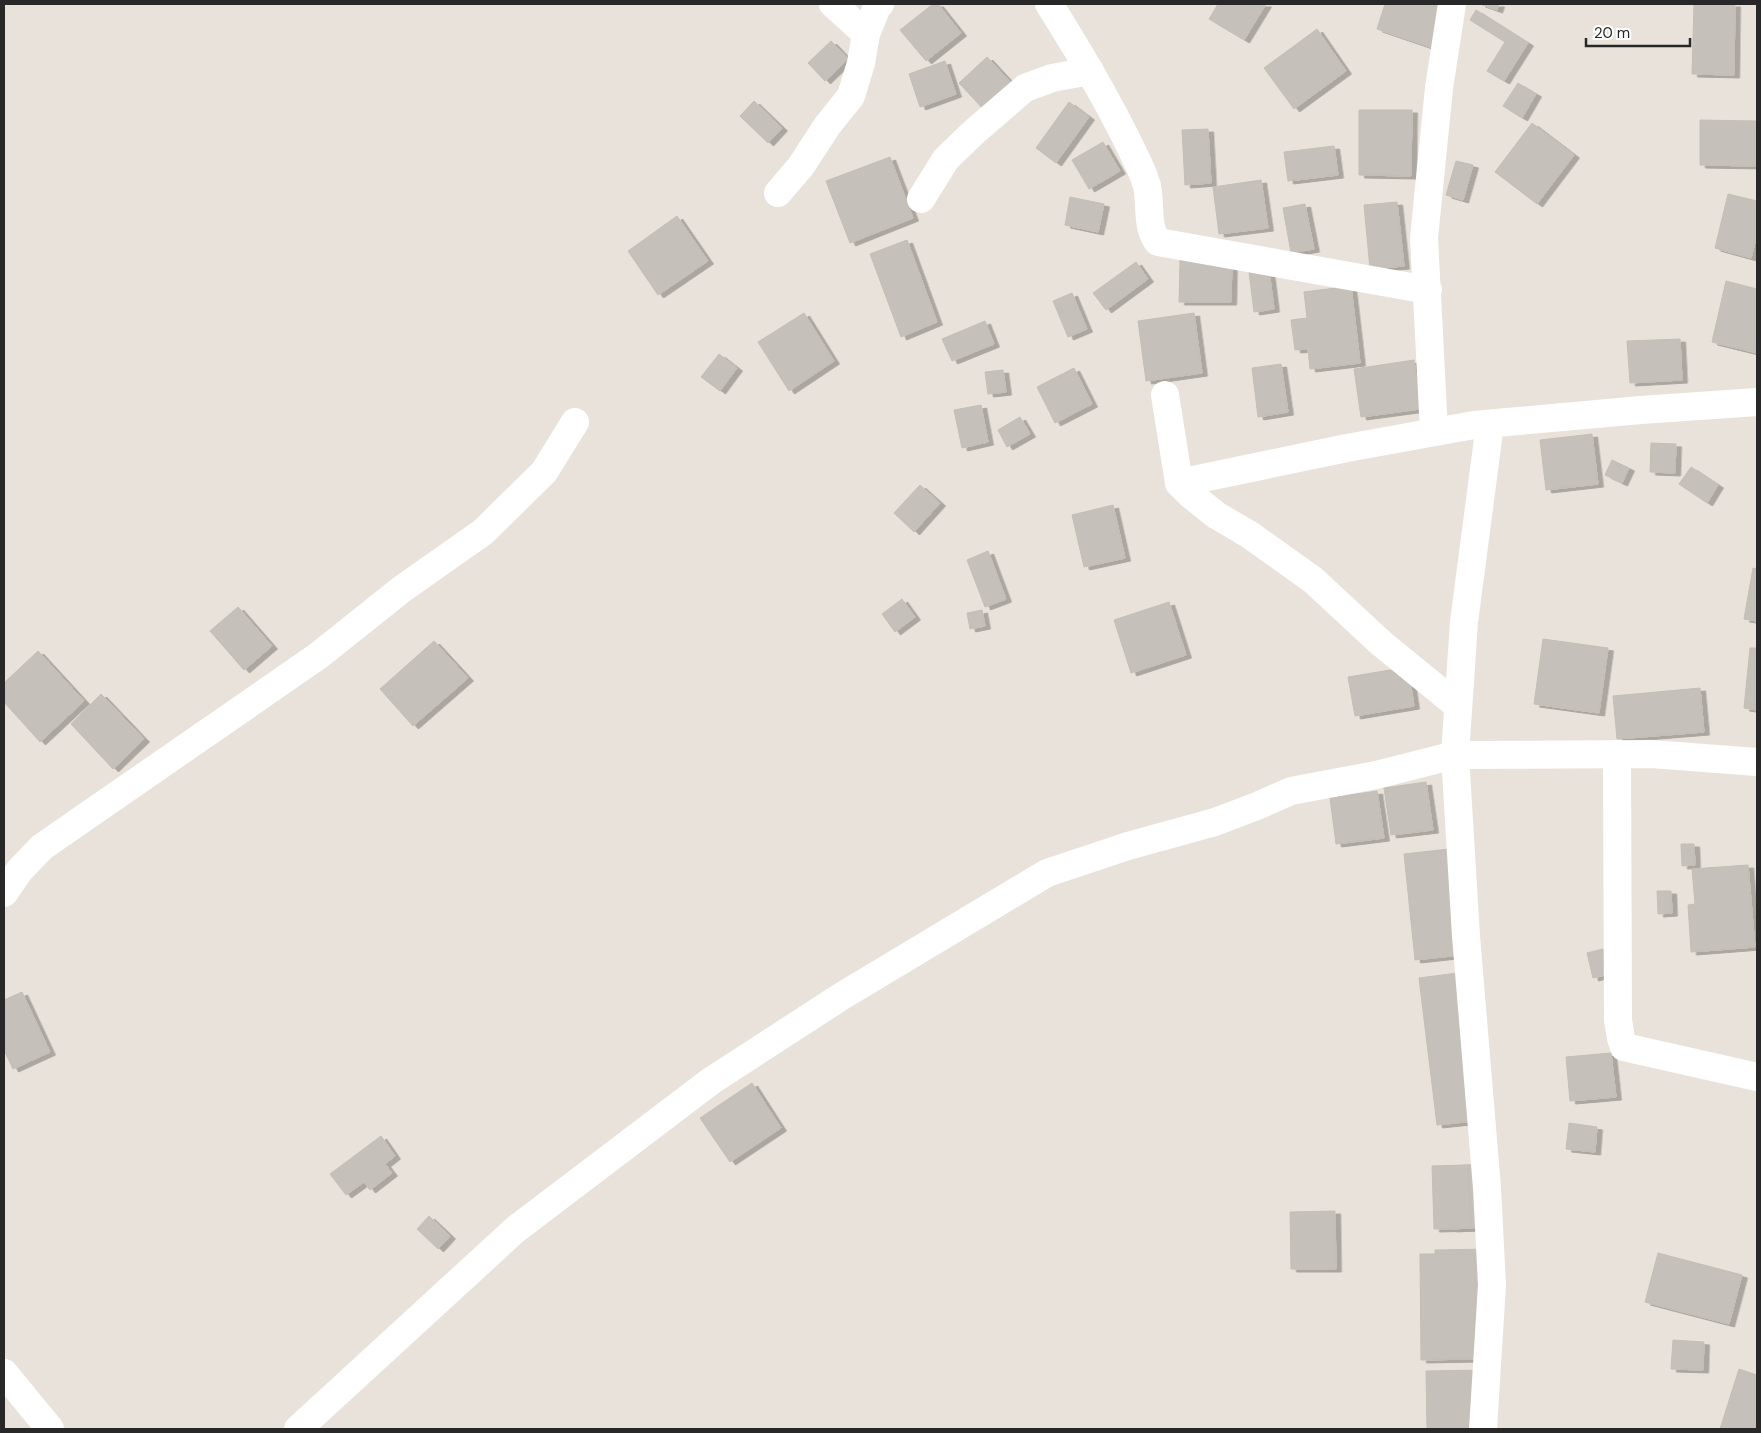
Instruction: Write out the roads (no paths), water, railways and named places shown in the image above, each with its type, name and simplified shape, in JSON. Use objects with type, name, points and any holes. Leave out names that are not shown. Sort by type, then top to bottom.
[{"type":"street","points":[[833,4],[866,34]]},
{"type":"street","points":[[778,193],[801,166],[827,126],[851,96],[861,63],[866,34],[880,4]]},
{"type":"street","points":[[1049,4],[1090,71],[1139,165],[1147,185],[1152,228],[1154,237],[1158,242],[1428,290]]},
{"type":"street","points":[[1434,432],[1424,238],[1439,88],[1452,4]]},
{"type":"street","points":[[921,199],[946,159],[1025,88],[1052,78],[1090,71]]},
{"type":"street","points":[[1165,395],[1180,483],[1191,495],[1216,515],[1250,535],[1313,580],[1381,643],[1458,706]]},
{"type":"street","points":[[1180,483],[1434,432],[1490,424],[1641,410],[1757,402]]},
{"type":"street","points":[[4,893],[19,871],[48,842],[318,656],[402,589],[483,532],[544,472],[575,422]]},
{"type":"street","points":[[1483,1429],[1491,1276],[1487,1188],[1466,936],[1455,755],[1464,622],[1490,424]]},
{"type":"street","points":[[1617,754],[1618,1020],[1620,1038],[1624,1047],[1757,1077]]},
{"type":"street","points":[[298,1429],[516,1229],[711,1081],[842,996],[1047,873],[1128,846],[1215,822],[1291,791],[1376,775],[1455,755],[1651,754],[1757,762]]},
{"type":"street","points":[[4,1373],[50,1429]]}]
